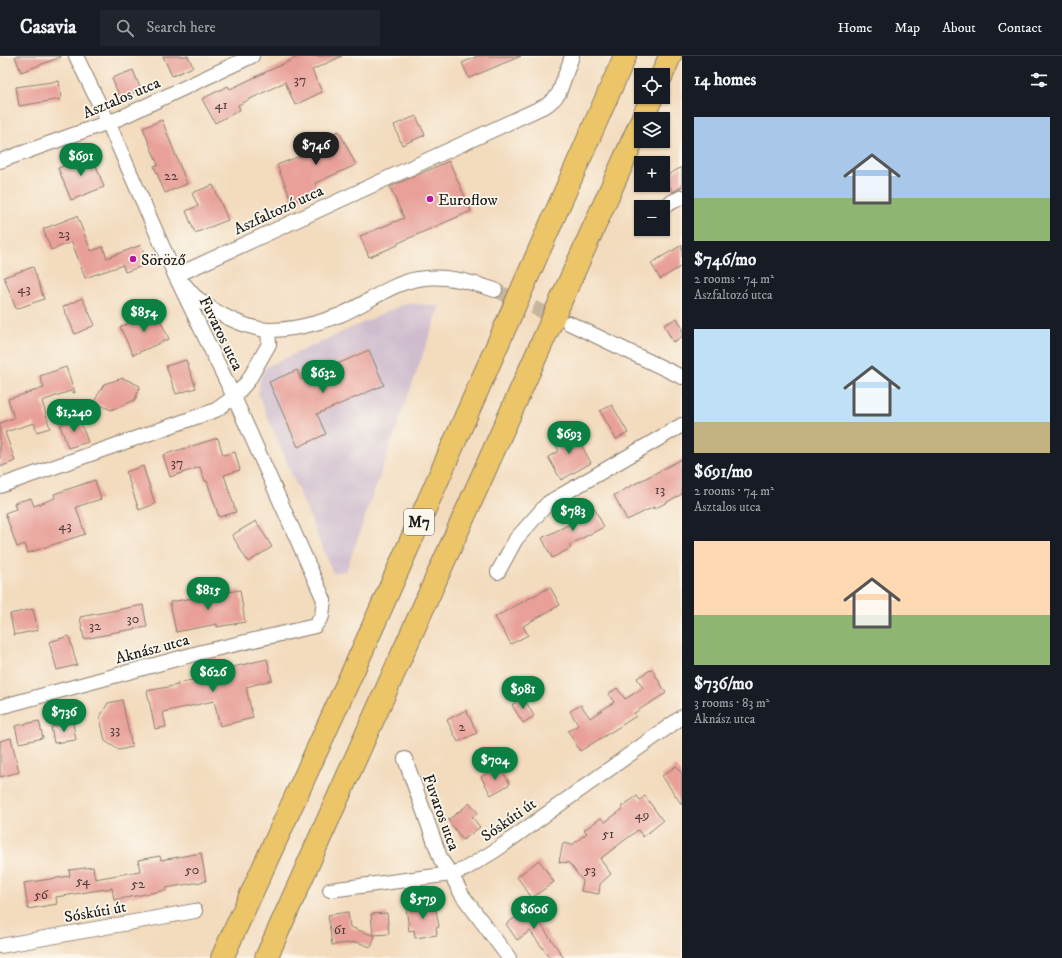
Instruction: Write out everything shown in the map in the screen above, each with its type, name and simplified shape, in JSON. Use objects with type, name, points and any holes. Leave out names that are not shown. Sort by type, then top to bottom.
[{"type":"highway","name":"M7","points":[[222,958],[360,656],[625,56]]},
{"type":"highway","points":[[665,68],[670,56]]},
{"type":"highway","name":"M7","points":[[266,958],[634,138]]},
{"type":"street","name":"Fuvaros utca","points":[[76,56],[108,122],[175,275],[234,397],[324,600],[322,616],[315,626]]},
{"type":"street","name":"Asztalos utca","points":[[0,161],[120,118],[252,56]]},
{"type":"street","name":"Aszfaltozó utca","points":[[175,275],[546,105],[559,93],[572,56]]},
{"type":"street","points":[[670,203],[682,197]]},
{"type":"street","points":[[175,275],[197,299],[219,314],[243,324],[268,330],[296,327],[324,320],[341,314],[377,294],[401,284],[419,279],[442,278],[461,280],[496,290]]},
{"type":"street","points":[[569,323],[682,377]]},
{"type":"street","points":[[0,486],[216,410],[234,397],[248,381],[269,344],[268,330]]},
{"type":"street","points":[[498,572],[516,540],[548,503],[682,425]]},
{"type":"street","name":"Aknász utca","points":[[0,707],[202,652],[315,626]]},
{"type":"street","name":"Sóskúti út","points":[[330,890],[451,874],[465,869],[496,850],[682,717]]},
{"type":"street","name":"Fuvaros utca","points":[[405,760],[441,860],[451,874],[462,895],[509,958]]},
{"type":"street","name":"Sóskúti út","points":[[0,946],[196,911]]},
{"type":"shaded area","points":[[406,303],[440,306],[346,571],[333,573],[258,394],[261,374],[266,367]]},
{"type":"building","points":[[15,56],[61,56],[61,57],[21,72]]},
{"type":"building","points":[[163,56],[188,56],[193,67],[172,76]]},
{"type":"building","points":[[300,56],[342,56],[312,70],[322,92],[295,105],[285,82],[238,105],[240,110],[215,123],[202,99],[228,86],[230,89]]},
{"type":"building","points":[[478,56],[521,56],[469,78],[462,63]]},
{"type":"building","points":[[133,70],[141,90],[120,98],[112,78]]},
{"type":"building","points":[[59,81],[61,99],[19,106],[16,87]]},
{"type":"building","points":[[416,116],[425,135],[402,145],[394,125]]},
{"type":"building","points":[[162,120],[187,184],[165,193],[154,166],[158,165],[143,128]]},
{"type":"building","points":[[339,131],[356,165],[315,183],[318,191],[292,202],[277,165],[316,150],[313,142]]},
{"type":"building","points":[[92,155],[104,187],[71,200],[58,168]]},
{"type":"building","name":"Euroflow","points":[[449,161],[471,211],[369,257],[360,236],[404,218],[390,187]]},
{"type":"building","points":[[682,167],[682,187],[673,192],[670,187],[670,174]]},
{"type":"building","points":[[213,185],[228,220],[195,233],[186,211],[198,206],[192,193]]},
{"type":"building","points":[[77,216],[91,251],[103,247],[107,258],[141,245],[148,264],[125,272],[123,265],[85,278],[72,242],[51,250],[43,229]]},
{"type":"building","points":[[682,245],[682,266],[660,279],[651,263]]},
{"type":"building","points":[[33,267],[44,299],[16,309],[4,277]]},
{"type":"building","points":[[82,298],[95,325],[75,334],[63,307]]},
{"type":"building","points":[[156,311],[169,339],[133,355],[120,327]]},
{"type":"building","points":[[677,318],[682,327],[682,337],[673,342],[664,325]]},
{"type":"building","points":[[369,350],[384,385],[317,414],[326,434],[298,447],[269,382],[297,370],[301,380]]},
{"type":"building","points":[[186,360],[196,388],[176,394],[166,366]]},
{"type":"building","points":[[66,367],[75,393],[70,391],[42,401],[50,428],[37,432],[34,423],[5,432],[15,461],[0,467],[0,423],[14,418],[8,399],[44,388],[40,376]]},
{"type":"building","points":[[123,378],[140,386],[135,400],[111,410],[94,402],[104,384]]},
{"type":"building","points":[[612,405],[628,433],[616,439],[600,411]]},
{"type":"building","points":[[79,418],[88,442],[68,448],[60,425]]},
{"type":"building","points":[[573,429],[591,463],[561,480],[548,457],[559,451],[553,440]]},
{"type":"building","points":[[218,438],[223,455],[235,452],[240,470],[224,475],[236,512],[219,517],[207,481],[205,481],[200,467],[170,477],[163,455]]},
{"type":"building","points":[[682,459],[682,494],[654,509],[654,507],[627,520],[614,495]]},
{"type":"building","points":[[143,466],[155,504],[139,510],[126,472]]},
{"type":"building","points":[[95,480],[101,499],[76,507],[85,534],[28,553],[25,544],[17,547],[5,513],[16,509],[14,503],[31,498],[34,506],[55,498],[54,494]]},
{"type":"building","points":[[593,506],[604,527],[569,545],[571,548],[552,558],[542,538],[576,521],[573,516]]},
{"type":"building","points":[[256,521],[272,547],[248,562],[232,535]]},
{"type":"building","points":[[550,587],[560,605],[523,626],[528,635],[511,644],[495,617]]},
{"type":"building","points":[[240,590],[245,622],[217,627],[217,624],[176,632],[170,602]]},
{"type":"building","points":[[143,605],[147,627],[84,639],[80,617]]},
{"type":"building","points":[[33,609],[38,630],[14,635],[10,614]]},
{"type":"building","points":[[69,636],[77,665],[57,670],[49,642]]},
{"type":"building","points":[[267,659],[272,680],[246,687],[253,718],[220,726],[214,701],[163,712],[166,727],[155,729],[147,691],[209,677],[208,673]]},
{"type":"building","points":[[652,669],[666,693],[634,713],[636,716],[580,751],[568,731],[578,725],[570,711],[581,705],[590,718],[614,702],[608,694],[617,688],[625,699],[643,688],[637,678]]},
{"type":"building","points":[[523,697],[534,716],[523,723],[512,705]]},
{"type":"building","points":[[122,700],[132,747],[119,750],[105,741],[100,717],[108,703]]},
{"type":"building","points":[[466,710],[477,733],[458,742],[447,720]]},
{"type":"building","points":[[39,721],[43,738],[19,743],[15,726]]},
{"type":"building","points":[[73,723],[76,740],[54,743],[51,727]]},
{"type":"building","points":[[11,738],[19,772],[0,777],[0,741]]},
{"type":"building","points":[[499,766],[510,784],[491,795],[481,777]]},
{"type":"building","points":[[676,766],[682,774],[682,805],[662,776]]},
{"type":"building","points":[[637,796],[640,800],[645,796],[663,821],[643,837],[638,830],[600,859],[611,874],[600,884],[599,894],[581,891],[583,881],[569,863],[559,862],[563,843],[572,845],[587,833],[584,830],[601,818],[605,822],[623,809],[621,807]]},
{"type":"building","points":[[470,803],[478,813],[472,817],[480,827],[463,840],[448,820]]},
{"type":"building","points":[[201,853],[206,881],[166,888],[167,890],[114,900],[112,888],[56,897],[57,904],[28,909],[24,883],[70,876],[69,870],[93,867],[95,879],[140,871],[138,860],[160,856],[161,860]]},
{"type":"building","points":[[539,860],[554,882],[532,898],[517,877]]},
{"type":"building","points":[[537,902],[545,913],[537,919],[564,958],[550,958],[530,931],[517,940],[506,924]]},
{"type":"building","points":[[435,904],[439,927],[436,928],[437,935],[415,938],[414,930],[409,931],[406,907]]},
{"type":"building","points":[[348,912],[350,927],[375,936],[371,947],[357,942],[332,945],[328,915]]},
{"type":"building","points":[[387,913],[389,934],[373,935],[371,914]]},
{"type":"tunnel","points":[[495,290],[561,320]]},
{"type":"place","name":"Euroflow","points":[[430,199]]},
{"type":"place","name":"Söröző","points":[[133,259]]}]
